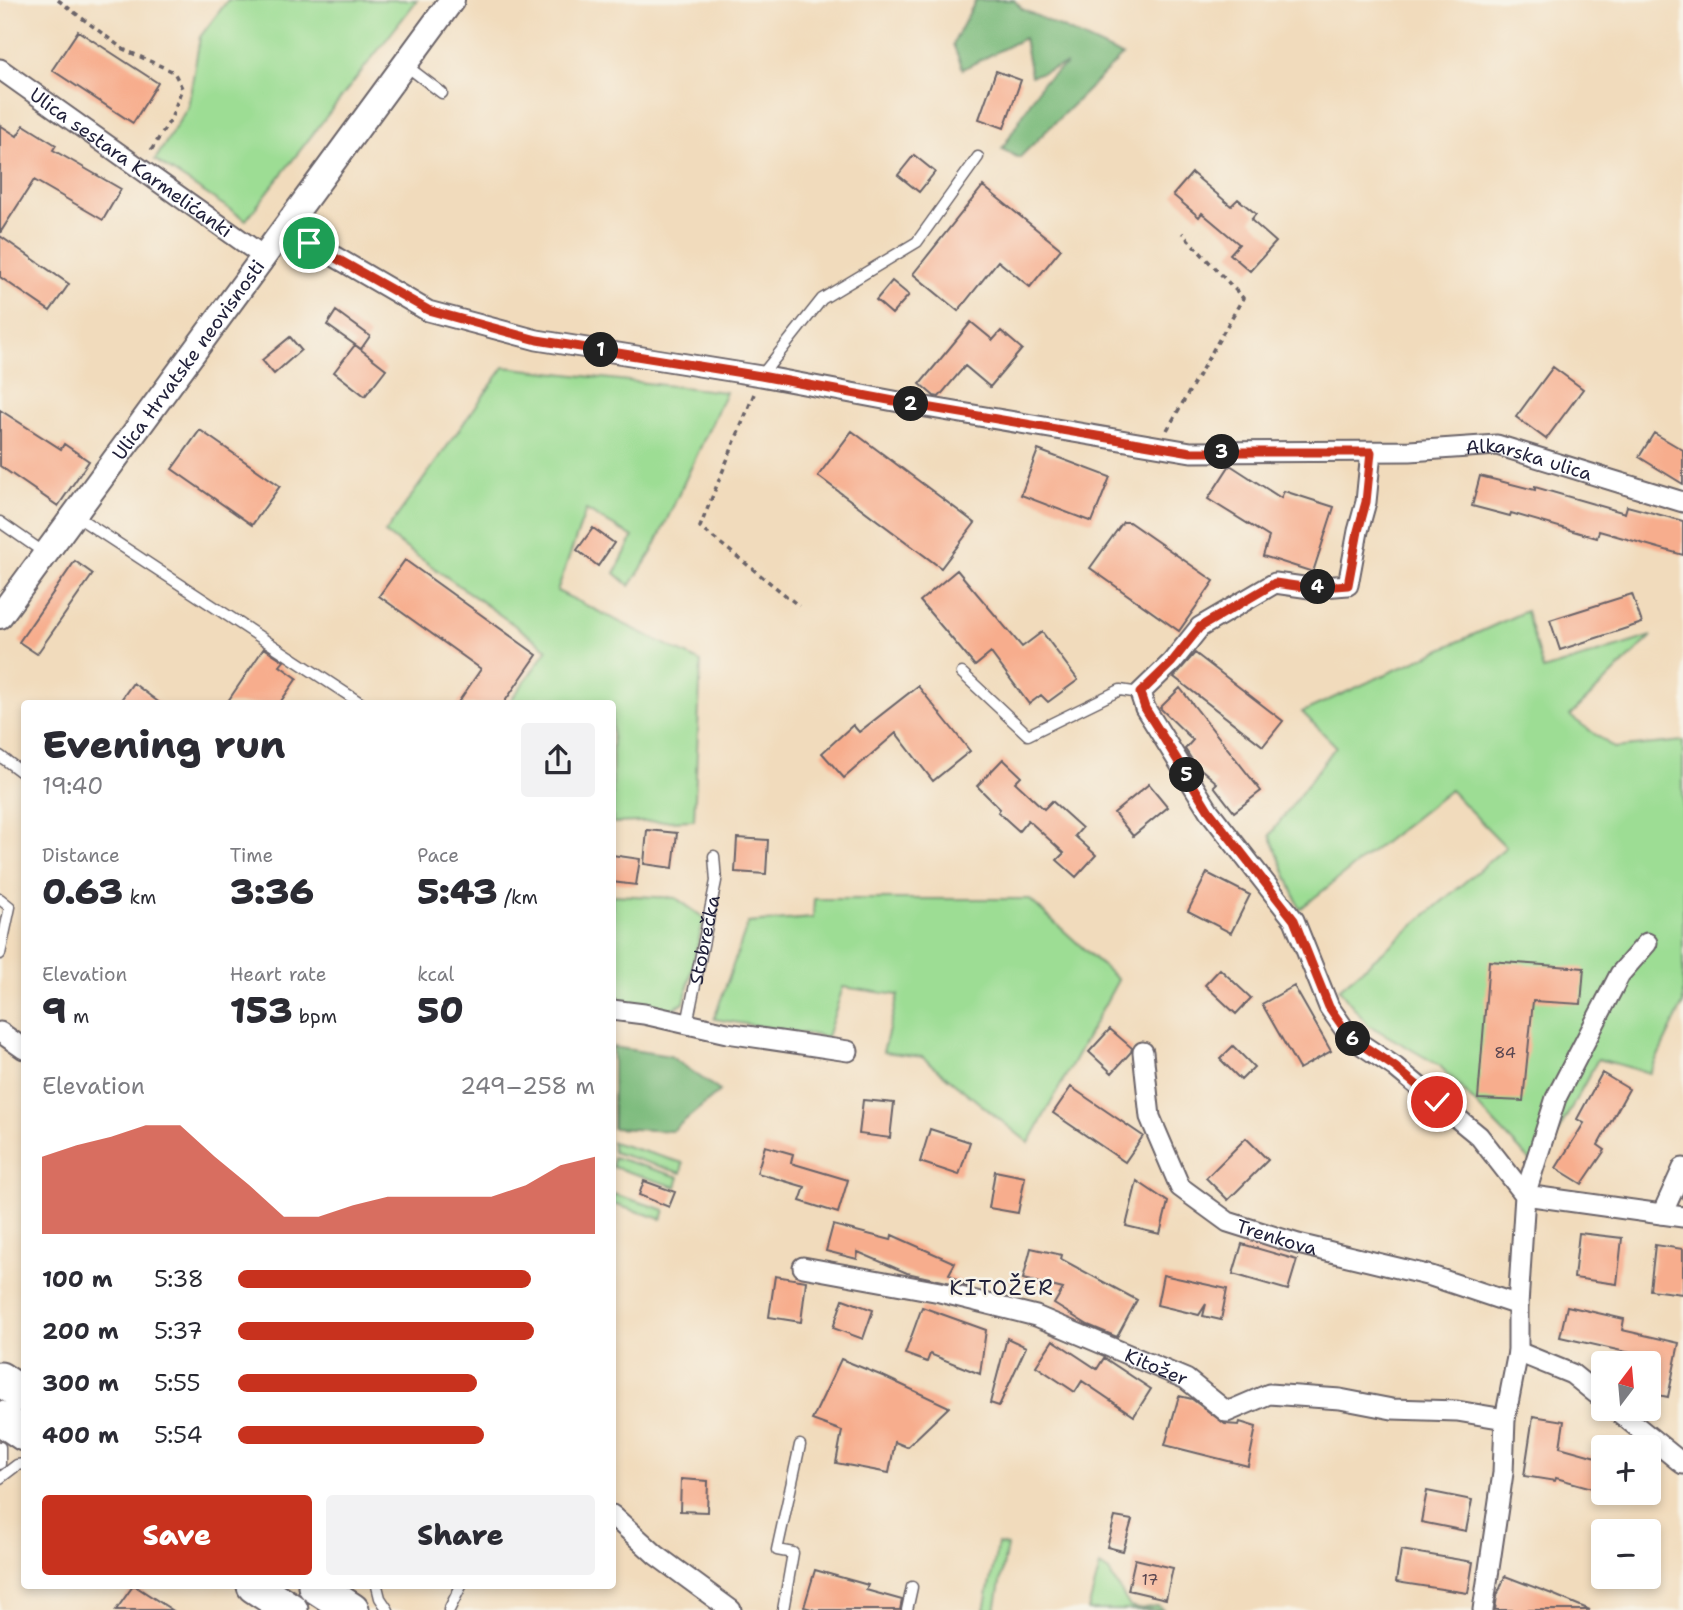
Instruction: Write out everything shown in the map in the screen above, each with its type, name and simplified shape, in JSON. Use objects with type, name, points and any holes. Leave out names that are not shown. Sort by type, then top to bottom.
[{"type":"highway","points":[[0,1379],[21,1393]]},
{"type":"highway","points":[[0,1418],[21,1432]]},
{"type":"highway","points":[[259,1589],[291,1610]]},
{"type":"highway","points":[[320,1589],[352,1610]]},
{"type":"street","name":"Ulica Hrvatske neovisnosti","points":[[0,616],[452,0]]},
{"type":"street","name":"Ulica sestara Karmelićanki","points":[[0,69],[263,256]]},
{"type":"street","points":[[284,227],[428,310],[537,340],[761,376],[1191,452],[1371,452],[1366,502],[1348,585],[1310,588],[1275,583],[1200,627],[1172,662],[1140,693],[1145,708],[1209,811],[1294,920],[1329,1007],[1350,1037],[1395,1067],[1479,1136],[1525,1195],[1683,1217]]},
{"type":"street","name":"Alkarska ulica","points":[[1371,452],[1497,445],[1683,502]]},
{"type":"street","points":[[1483,1610],[1503,1473],[1505,1419],[1518,1352],[1525,1195],[1556,1098],[1620,974],[1647,943]]},
{"type":"street","points":[[616,1010],[644,1014],[727,1033],[848,1051]]},
{"type":"street","points":[[0,1032],[21,1047]]},
{"type":"street","name":"Trenkova","points":[[1143,1052],[1150,1116],[1180,1187],[1228,1222],[1298,1244],[1431,1276],[1518,1305]]},
{"type":"street","points":[[1662,1214],[1683,1168]]},
{"type":"street","name":"Kitožer","points":[[803,1267],[940,1292],[1036,1316],[1186,1379],[1227,1412],[1269,1394],[1340,1399],[1392,1409],[1457,1411],[1505,1419]]},
{"type":"street","points":[[1518,1352],[1572,1374],[1591,1389]]},
{"type":"street","points":[[1630,1421],[1683,1464]]},
{"type":"street","points":[[616,1519],[656,1555],[731,1610]]},
{"type":"lane","points":[[404,64],[442,93]]},
{"type":"lane","points":[[761,376],[822,299],[917,242],[978,156]]},
{"type":"lane","points":[[75,516],[356,700]]},
{"type":"lane","points":[[0,522],[46,554]]},
{"type":"lane","points":[[962,673],[1028,735],[1120,690],[1140,693]]},
{"type":"lane","points":[[0,756],[21,772]]},
{"type":"lane","name":"Stobrečka","points":[[687,1025],[716,881],[714,856]]},
{"type":"lane","points":[[0,899],[10,907],[0,954]]},
{"type":"lane","points":[[783,1610],[793,1553],[777,1550],[800,1445]]},
{"type":"lane","points":[[0,1447],[0,1464]]},
{"type":"lane","points":[[0,1478],[21,1464]]},
{"type":"lane","points":[[907,1610],[912,1587]]},
{"type":"lane","points":[[378,1589],[388,1610]]},
{"type":"lane","points":[[449,1610],[460,1589]]},
{"type":"path","points":[[58,0],[123,49],[174,72],[182,88],[171,119],[140,169]]},
{"type":"path","points":[[1157,447],[1243,298],[1182,233]]},
{"type":"path","points":[[761,376],[700,527],[799,606]]},
{"type":"green space","points":[[228,0],[417,0],[246,220],[155,160],[188,107],[200,37]]},
{"type":"green space","points":[[976,0],[1014,0],[1022,9],[1122,56],[1019,158],[1002,149],[1042,83],[1067,64],[1031,76],[1024,38],[963,69],[953,44]]},
{"type":"green space","points":[[504,367],[726,392],[652,552],[630,586],[615,573],[633,537],[586,510],[557,591],[701,662],[694,820],[616,823],[616,700],[511,700],[548,649],[385,533]]},
{"type":"green space","points":[[1526,611],[1543,670],[1652,636],[1570,716],[1614,748],[1683,741],[1683,1004],[1650,1073],[1598,1059],[1538,1169],[1440,1066],[1367,1024],[1339,989],[1506,847],[1450,790],[1300,909],[1270,835],[1336,746],[1302,712]]},
{"type":"green space","points":[[616,895],[676,898],[704,918],[684,1003],[668,1011],[616,1002]]},
{"type":"green space","points":[[814,899],[1029,899],[1118,980],[1029,1143],[922,1057],[883,1052],[898,995],[843,987],[827,1037],[714,1019],[748,923],[813,918]]},
{"type":"green space","points":[[616,1047],[670,1056],[720,1091],[672,1131],[616,1128]]},
{"type":"green space","points":[[616,1143],[683,1163],[681,1173],[616,1153]]},
{"type":"green space","points":[[616,1158],[679,1177],[676,1187],[616,1168]]},
{"type":"green space","points":[[616,1195],[665,1210],[662,1219],[616,1205]]},
{"type":"green space","points":[[998,1544],[1007,1546],[995,1610],[984,1610]]},
{"type":"green space","points":[[1100,1566],[1109,1572],[1130,1607],[1138,1609],[1158,1606],[1163,1610],[1088,1610]]},
{"type":"building","points":[[78,31],[158,83],[133,123],[52,70]]},
{"type":"building","points":[[996,71],[1021,80],[1004,128],[979,119]]},
{"type":"building","points":[[0,125],[17,136],[24,125],[56,145],[53,150],[121,189],[103,220],[34,180],[0,233]]},
{"type":"building","points":[[914,155],[935,172],[919,192],[898,175]]},
{"type":"building","points":[[1192,173],[1231,206],[1238,199],[1256,214],[1251,220],[1276,242],[1250,271],[1230,254],[1239,244],[1202,213],[1199,217],[1173,195]]},
{"type":"building","points":[[983,186],[1061,249],[1030,287],[998,261],[958,311],[913,274]]},
{"type":"building","points":[[0,236],[69,284],[50,311],[0,277]]},
{"type":"building","points":[[892,281],[909,295],[892,314],[876,300]]},
{"type":"building","points":[[336,311],[370,336],[361,349],[327,325]]},
{"type":"building","points":[[971,322],[993,340],[1001,331],[1022,349],[990,387],[965,366],[939,397],[934,396],[920,384]]},
{"type":"building","points":[[290,337],[301,350],[274,374],[262,360]]},
{"type":"building","points":[[355,345],[386,369],[365,396],[334,372]]},
{"type":"building","points":[[1553,367],[1583,389],[1546,439],[1516,417]]},
{"type":"building","points":[[0,410],[61,449],[64,444],[89,461],[58,506],[0,466]]},
{"type":"building","points":[[200,430],[280,486],[252,525],[172,469]]},
{"type":"building","points":[[852,431],[975,523],[941,568],[818,476]]},
{"type":"building","points":[[1654,433],[1683,450],[1683,484],[1639,457]]},
{"type":"building","points":[[1038,450],[1110,477],[1092,522],[1021,495]]},
{"type":"building","points":[[1230,465],[1281,498],[1284,491],[1334,507],[1313,572],[1263,556],[1269,537],[1208,499]]},
{"type":"building","points":[[1480,476],[1535,490],[1535,487],[1625,513],[1627,506],[1683,521],[1683,555],[1599,531],[1597,538],[1511,513],[1510,516],[1472,506]]},
{"type":"building","points":[[1123,522],[1129,522],[1214,581],[1179,631],[1090,568]]},
{"type":"building","points":[[593,528],[614,543],[598,566],[577,550]]},
{"type":"building","points":[[405,560],[537,655],[506,700],[460,700],[481,669],[379,596]]},
{"type":"building","points":[[75,561],[93,574],[37,654],[19,642]]},
{"type":"building","points":[[957,570],[1022,647],[1042,632],[1078,680],[1048,702],[1041,695],[1029,704],[991,653],[975,666],[920,601]]},
{"type":"building","points":[[1632,594],[1642,623],[1560,650],[1550,620]]},
{"type":"building","points":[[264,648],[284,661],[280,666],[297,678],[282,700],[229,700]]},
{"type":"building","points":[[1195,653],[1283,721],[1263,746],[1174,677]]},
{"type":"building","points":[[133,683],[156,700],[121,700]]},
{"type":"building","points":[[918,686],[970,751],[933,781],[896,733],[844,778],[822,753],[853,725],[859,732]]},
{"type":"building","points":[[1180,688],[1261,791],[1234,812],[1214,786],[1217,783],[1194,763],[1185,749],[1193,740],[1160,708]]},
{"type":"building","points":[[1003,759],[1021,776],[1015,782],[1044,809],[1052,801],[1082,828],[1075,836],[1096,855],[1076,877],[1057,860],[1064,853],[1028,820],[1019,831],[998,812],[1000,809],[977,786]]},
{"type":"building","points":[[1149,784],[1168,807],[1133,836],[1114,813]]},
{"type":"building","points":[[647,830],[677,833],[673,868],[644,864]]},
{"type":"building","points":[[737,838],[768,840],[766,874],[735,872]]},
{"type":"building","points":[[616,856],[640,859],[636,885],[616,882]]},
{"type":"building","points":[[1207,873],[1250,895],[1231,933],[1188,911]]},
{"type":"building","points":[[1489,961],[1584,968],[1581,1004],[1533,1001],[1523,1101],[1478,1099]]},
{"type":"building","points":[[1220,969],[1251,998],[1236,1014],[1205,985]]},
{"type":"building","points":[[1294,986],[1331,1051],[1299,1069],[1262,1004]]},
{"type":"building","points":[[1110,1029],[1132,1048],[1112,1073],[1089,1052]]},
{"type":"building","points":[[1233,1046],[1254,1067],[1241,1080],[1220,1059]]},
{"type":"building","points":[[1602,1073],[1629,1089],[1598,1145],[1605,1150],[1582,1184],[1556,1168],[1584,1123],[1577,1119]]},
{"type":"building","points":[[1071,1087],[1143,1136],[1125,1162],[1053,1113]]},
{"type":"building","points":[[863,1100],[894,1103],[890,1138],[859,1134]]},
{"type":"building","points":[[930,1129],[970,1142],[959,1175],[920,1162]]},
{"type":"building","points":[[1246,1138],[1268,1160],[1228,1200],[1206,1178]]},
{"type":"building","points":[[765,1146],[793,1154],[791,1163],[848,1180],[838,1213],[800,1201],[805,1187],[757,1173]]},
{"type":"building","points":[[995,1171],[1025,1177],[1018,1213],[989,1208]]},
{"type":"building","points":[[644,1181],[675,1192],[669,1207],[639,1195]]},
{"type":"building","points":[[1137,1181],[1168,1202],[1160,1234],[1126,1226]]},
{"type":"building","points":[[833,1225],[891,1240],[892,1235],[955,1263],[949,1274],[969,1287],[907,1273],[858,1252],[857,1259],[826,1251]]},
{"type":"building","points":[[1579,1233],[1622,1238],[1617,1284],[1574,1278]]},
{"type":"building","points":[[1242,1244],[1297,1260],[1288,1290],[1233,1274]]},
{"type":"building","points":[[1655,1245],[1683,1249],[1683,1294],[1650,1290]]},
{"type":"building","points":[[1031,1248],[1062,1255],[1061,1259],[1137,1300],[1117,1337],[1088,1325],[1054,1304],[1063,1289],[1023,1279]]},
{"type":"building","points":[[1163,1275],[1227,1289],[1221,1320],[1203,1316],[1206,1304],[1199,1315],[1157,1305]]},
{"type":"building","points":[[775,1276],[806,1281],[801,1322],[769,1317]]},
{"type":"building","points":[[843,1299],[873,1310],[863,1339],[833,1328]]},
{"type":"building","points":[[1567,1306],[1624,1319],[1622,1330],[1679,1343],[1668,1397],[1661,1396],[1661,1351],[1622,1351],[1560,1337]]},
{"type":"building","points":[[922,1307],[986,1330],[980,1374],[930,1354],[927,1362],[905,1354]]},
{"type":"building","points":[[1007,1338],[1026,1347],[999,1406],[990,1403]]},
{"type":"building","points":[[1053,1340],[1097,1369],[1104,1358],[1151,1389],[1134,1416],[1082,1381],[1075,1392],[1036,1366]]},
{"type":"building","points":[[841,1359],[949,1407],[907,1447],[895,1442],[889,1473],[836,1463],[842,1431],[812,1420]]},
{"type":"building","points":[[1179,1396],[1192,1399],[1225,1424],[1239,1425],[1240,1422],[1256,1427],[1248,1466],[1165,1445]]},
{"type":"building","points":[[1533,1416],[1564,1421],[1560,1447],[1591,1456],[1591,1488],[1556,1478],[1555,1481],[1524,1476]]},
{"type":"building","points":[[681,1479],[708,1481],[707,1512],[680,1511]]},
{"type":"building","points":[[1427,1491],[1472,1500],[1466,1531],[1421,1522]]},
{"type":"building","points":[[1115,1517],[1132,1520],[1123,1551],[1107,1547]]},
{"type":"building","points":[[1401,1550],[1473,1562],[1468,1593],[1396,1582]]},
{"type":"building","points":[[1135,1559],[1173,1568],[1166,1599],[1128,1590]]},
{"type":"building","points":[[815,1570],[868,1585],[866,1590],[902,1600],[900,1610],[815,1610],[804,1607]]},
{"type":"building","points":[[1505,1576],[1552,1594],[1590,1610],[1495,1610]]},
{"type":"building","points":[[131,1589],[140,1589],[172,1610],[116,1610]]},
{"type":"district","name":"KITOŽER","points":[[1002,1288]]},
{"type":"route","points":[[309,243],[428,310],[537,340],[761,376],[1191,452],[1371,452],[1366,502],[1348,585],[1310,588],[1275,583],[1200,627],[1172,662],[1140,693],[1145,708],[1209,811],[1294,920],[1329,1007],[1350,1037],[1395,1067],[1437,1102]]}]
